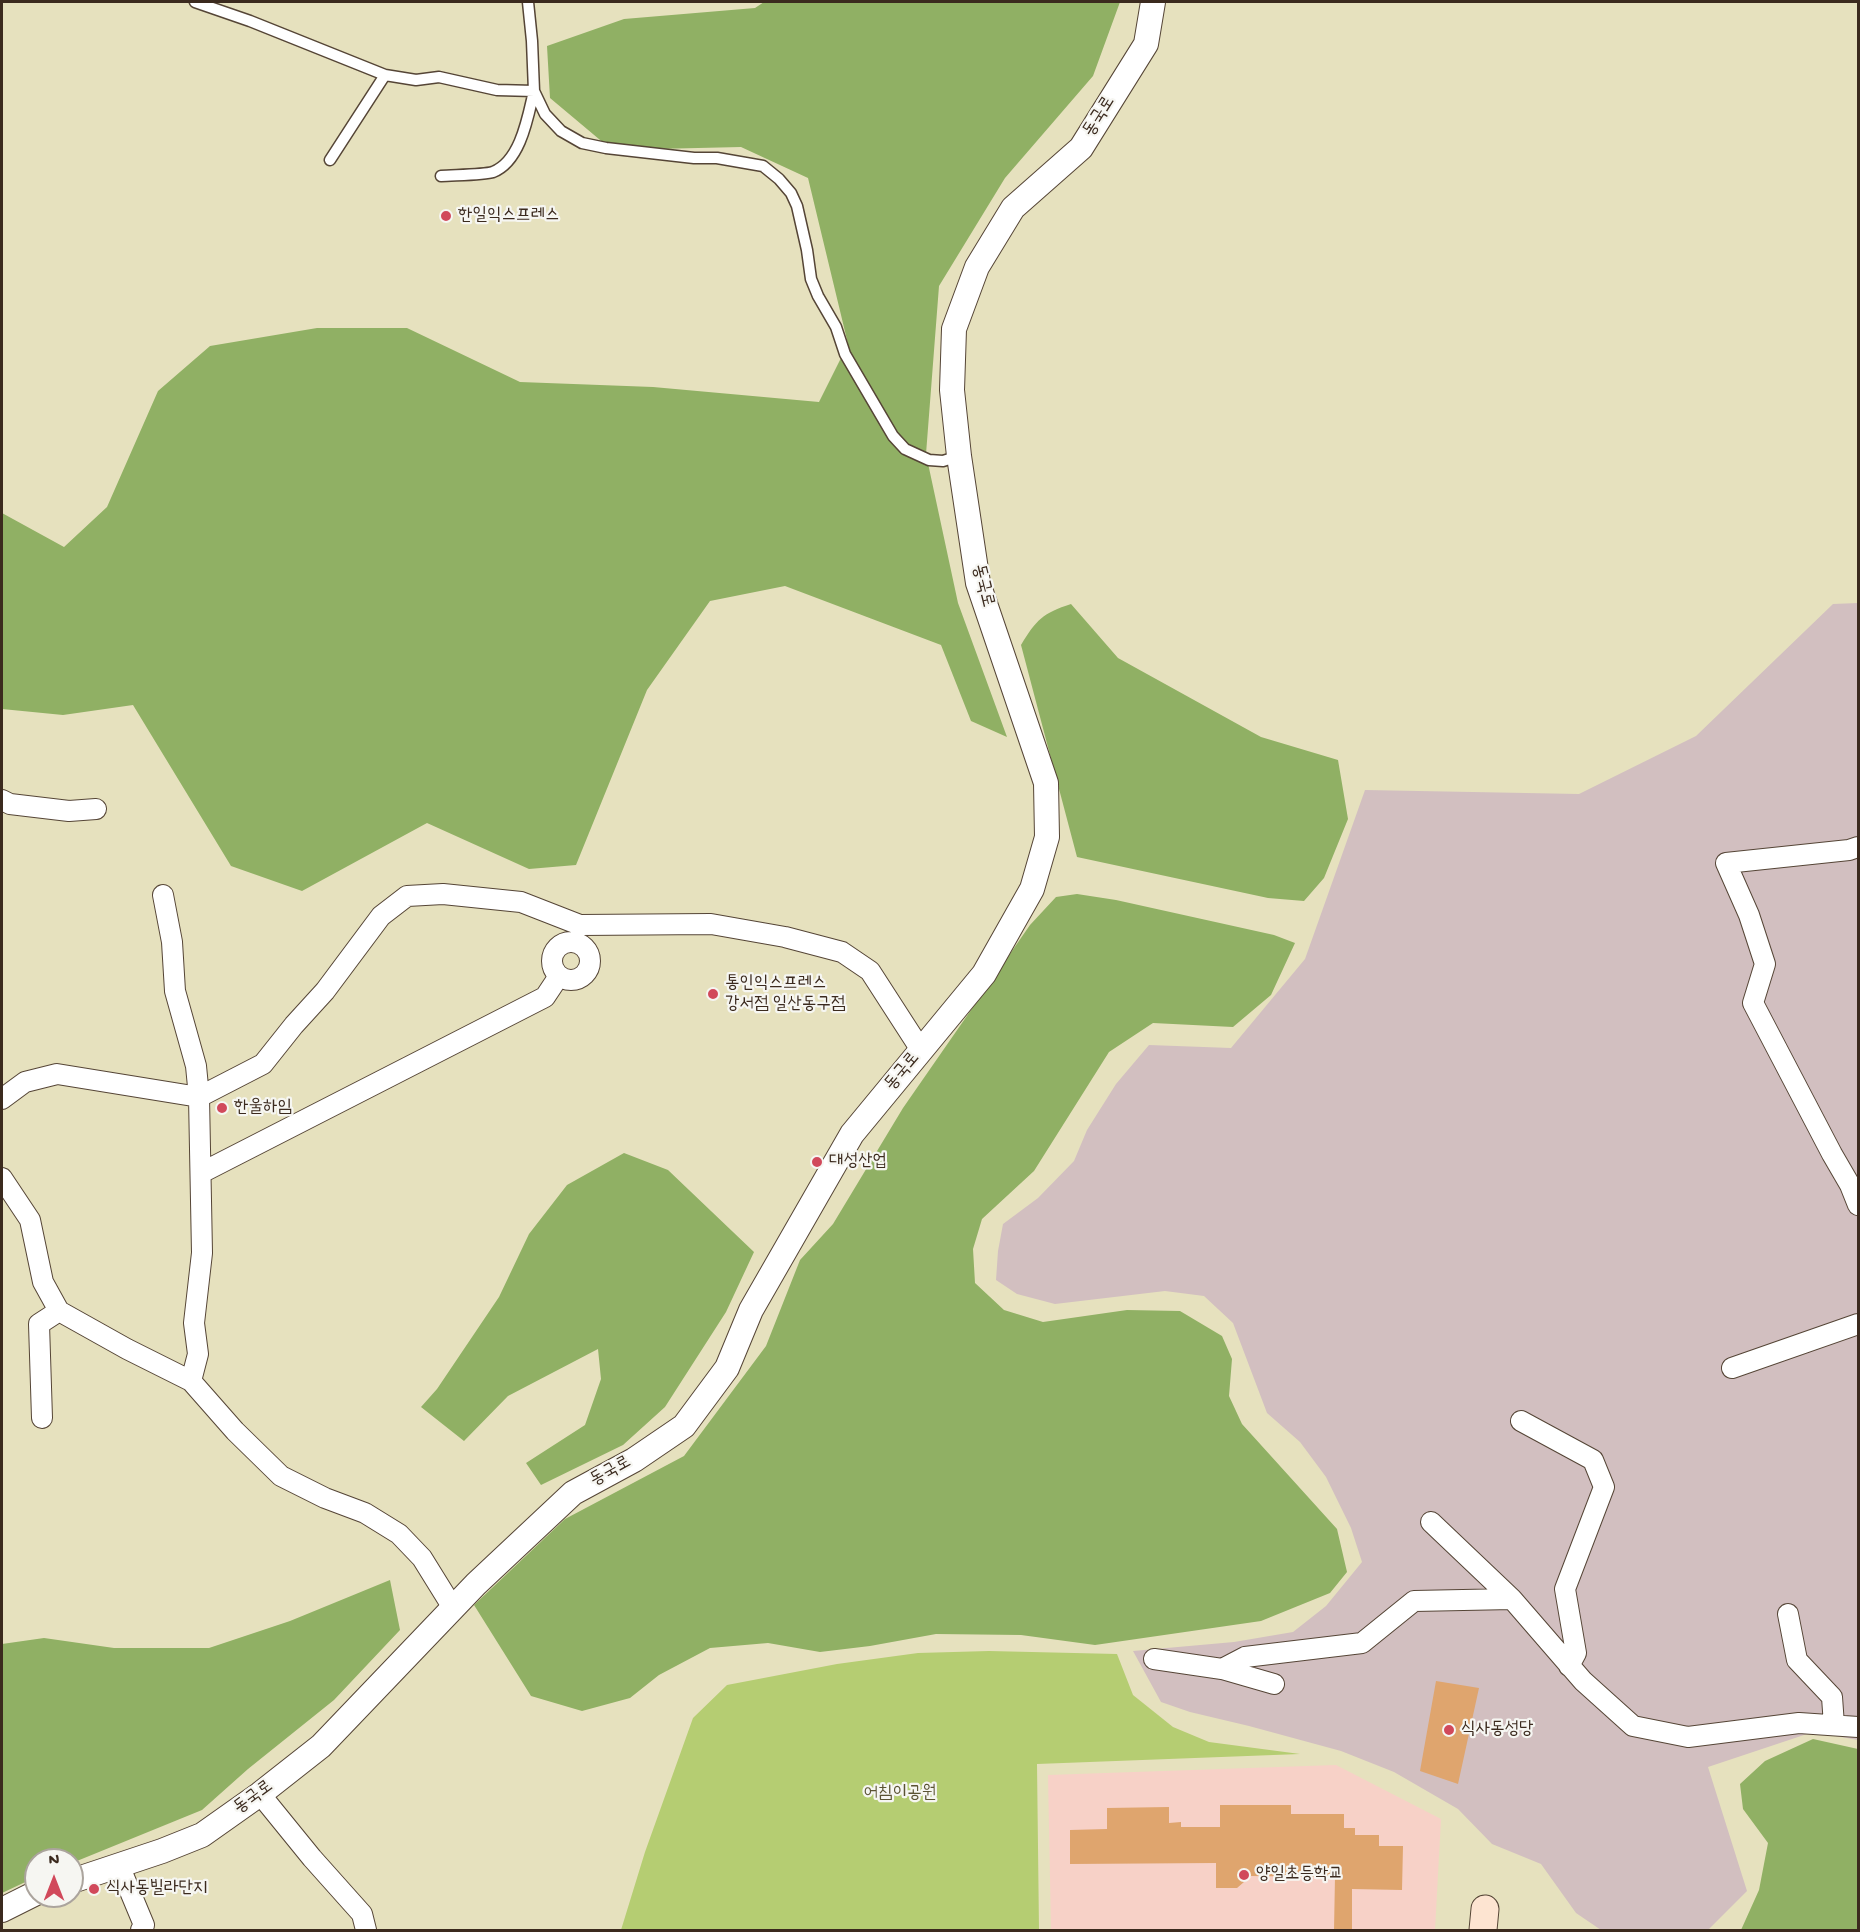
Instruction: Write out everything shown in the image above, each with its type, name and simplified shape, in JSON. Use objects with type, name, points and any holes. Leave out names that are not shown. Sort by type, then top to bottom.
[{"type":"street","name":"동국로","points":[[84,1877],[202,1835],[260,1794],[321,1746],[453,1608],[573,1493],[634,1460],[684,1425],[727,1368],[752,1310],[852,1134],[984,974],[1032,889],[1047,837],[1046,783],[978,583],[959,456],[952,390],[954,329],[977,267],[1013,208],[1081,148],[1146,44],[1153,2]]},
{"type":"street","points":[[2,800],[10,804],[69,811],[96,809]]},
{"type":"street","points":[[1858,847],[1849,850],[1726,863],[1749,915],[1765,964],[1753,1003],[1832,1154],[1854,1183],[1858,1205]]},
{"type":"street","points":[[2,1099],[25,1082],[57,1074],[199,1097],[263,1064],[294,1025],[325,992],[381,915],[407,896],[442,894],[521,902],[578,934],[589,955],[589,967],[582,976],[576,979],[564,979],[559,976],[552,965],[553,952],[578,934],[711,924],[785,937],[843,952],[870,971],[921,1050]]},
{"type":"street","points":[[163,895],[172,942],[175,990],[196,1066],[199,1097],[202,1252],[194,1323],[198,1354],[191,1381]]},
{"type":"street","points":[[201,1173],[545,997],[559,976]]},
{"type":"street","points":[[2,1178],[30,1220],[43,1282],[59,1311],[191,1381],[235,1431],[282,1476],[325,1498],[365,1513],[399,1534],[422,1558],[453,1608]]},
{"type":"street","points":[[42,1418],[39,1324],[59,1311]]},
{"type":"street","points":[[1732,1368],[1858,1324]]},
{"type":"street","points":[[1521,1421],[1593,1460],[1604,1487],[1565,1589],[1576,1653],[1569,1665]]},
{"type":"street","points":[[1431,1522],[1512,1599],[1583,1682],[1633,1725],[1688,1737],[1799,1723],[1858,1727]]},
{"type":"street","points":[[1222,1669],[1245,1657],[1362,1642],[1414,1601],[1512,1599]]},
{"type":"street","points":[[1788,1614],[1797,1660],[1832,1697],[1834,1725]]},
{"type":"street","points":[[1154,1659],[1222,1669],[1274,1684]]},
{"type":"street","points":[[260,1794],[312,1858],[362,1914],[366,1930]]},
{"type":"street","points":[[119,1865],[144,1925],[141,1930]]},
{"type":"street","points":[[2,1910],[24,1899]]},
{"type":"lane","points":[[195,2],[250,21],[386,75],[416,80],[439,77],[497,90],[534,91]]},
{"type":"lane","points":[[441,176],[493,172],[510,160],[526,127],[534,91],[528,2]]},
{"type":"lane","points":[[330,160],[386,75]]},
{"type":"lane","points":[[534,91],[545,114],[561,131],[582,142],[636,152],[742,161],[763,166],[771,172],[791,193],[797,206],[811,279],[826,313],[836,327],[845,354],[893,436],[905,449],[929,460],[943,461],[959,456]]},
{"type":"shaded area","points":[[1858,603],[1858,1740],[1813,1732],[1708,1767],[1747,1891],[1708,1930],[1601,1930],[1576,1913],[1541,1864],[1492,1844],[1458,1809],[1394,1772],[1341,1751],[1190,1712],[1161,1702],[1133,1651],[1234,1642],[1293,1632],[1326,1606],[1362,1562],[1351,1528],[1326,1477],[1300,1442],[1267,1413],[1233,1323],[1204,1296],[1165,1291],[1055,1304],[1017,1294],[996,1280],[1003,1224],[1038,1198],[1074,1161],[1087,1130],[1116,1084],[1149,1045],[1231,1048],[1305,959],[1365,790],[1579,794],[1696,736],[1833,604]]},
{"type":"shaded area","name":"양일초등학교","points":[[1336,1765],[1441,1819],[1435,1930],[1051,1930],[1048,1775]]},
{"type":"green space","points":[[764,2],[1120,2],[1093,76],[1005,178],[939,286],[926,454],[958,603],[1007,737],[971,721],[941,645],[785,586],[710,601],[647,690],[576,865],[529,869],[427,823],[302,891],[231,866],[133,705],[63,715],[2,709],[2,513],[64,547],[107,507],[158,391],[210,346],[317,328],[407,328],[520,382],[653,387],[819,402],[848,344],[808,178],[741,147],[612,150],[550,98],[547,46],[624,19],[755,8]]},
{"type":"green space","points":[[1071,604],[1118,658],[1261,737],[1338,760],[1348,819],[1324,878],[1304,901],[1268,898],[1077,857],[1021,645],[1041,618]]},
{"type":"green space","points":[[1077,894],[1116,900],[1274,935],[1295,943],[1271,995],[1233,1027],[1153,1023],[1109,1052],[1034,1171],[982,1219],[973,1249],[975,1283],[1004,1310],[1043,1322],[1127,1310],[1180,1311],[1222,1336],[1232,1359],[1229,1396],[1242,1424],[1337,1529],[1347,1572],[1330,1593],[1261,1621],[1095,1645],[1021,1635],[936,1634],[820,1652],[768,1643],[710,1648],[659,1675],[630,1698],[582,1711],[531,1696],[474,1605],[565,1519],[684,1456],[766,1346],[800,1260],[833,1224],[903,1108],[1030,925],[1056,897]]},
{"type":"green space","points":[[624,1153],[668,1170],[754,1252],[726,1312],[665,1407],[623,1445],[541,1485],[526,1463],[585,1425],[601,1379],[598,1349],[508,1396],[464,1441],[421,1407],[437,1389],[499,1297],[529,1234],[567,1185]]},
{"type":"green space","points":[[390,1580],[400,1630],[334,1700],[248,1769],[202,1810],[84,1858],[84,1848],[24,1848],[24,1883],[2,1893],[2,1644],[44,1638],[114,1648],[209,1648],[290,1621]]},
{"type":"green space","name":"어침이공원","points":[[989,1651],[1117,1654],[1133,1695],[1173,1727],[1209,1742],[1300,1754],[1037,1764],[1039,1930],[621,1930],[645,1852],[693,1718],[727,1685],[837,1664],[918,1653]]},
{"type":"green space","points":[[1813,1739],[1858,1749],[1858,1930],[1741,1930],[1759,1890],[1768,1843],[1743,1809],[1740,1784],[1765,1761]]},
{"type":"building","name":"식사동성당","points":[[1436,1681],[1479,1688],[1458,1784],[1420,1771]]},
{"type":"building","points":[[1220,1805],[1291,1805],[1291,1814],[1344,1814],[1344,1828],[1355,1828],[1355,1835],[1379,1835],[1379,1846],[1403,1846],[1402,1890],[1352,1889],[1352,1930],[1334,1930],[1335,1877],[1251,1876],[1237,1888],[1216,1888],[1216,1863],[1070,1864],[1070,1830],[1107,1829],[1107,1808],[1169,1807],[1169,1823],[1181,1822],[1181,1827],[1220,1827]]},
{"type":"place","name":"한일익스프레스","points":[[446,216]]},
{"type":"place","name":"통인익스프레스 강서점 일산동구점","points":[[713,994]]},
{"type":"place","name":"한울하임","points":[[222,1108]]},
{"type":"place","name":"대성산업","points":[[817,1162]]},
{"type":"place","name":"식사동성당","points":[[1449,1730]]},
{"type":"place","name":"양일초등학교","points":[[1244,1875]]},
{"type":"place","name":"식사동빌라단지","points":[[94,1889]]}]
